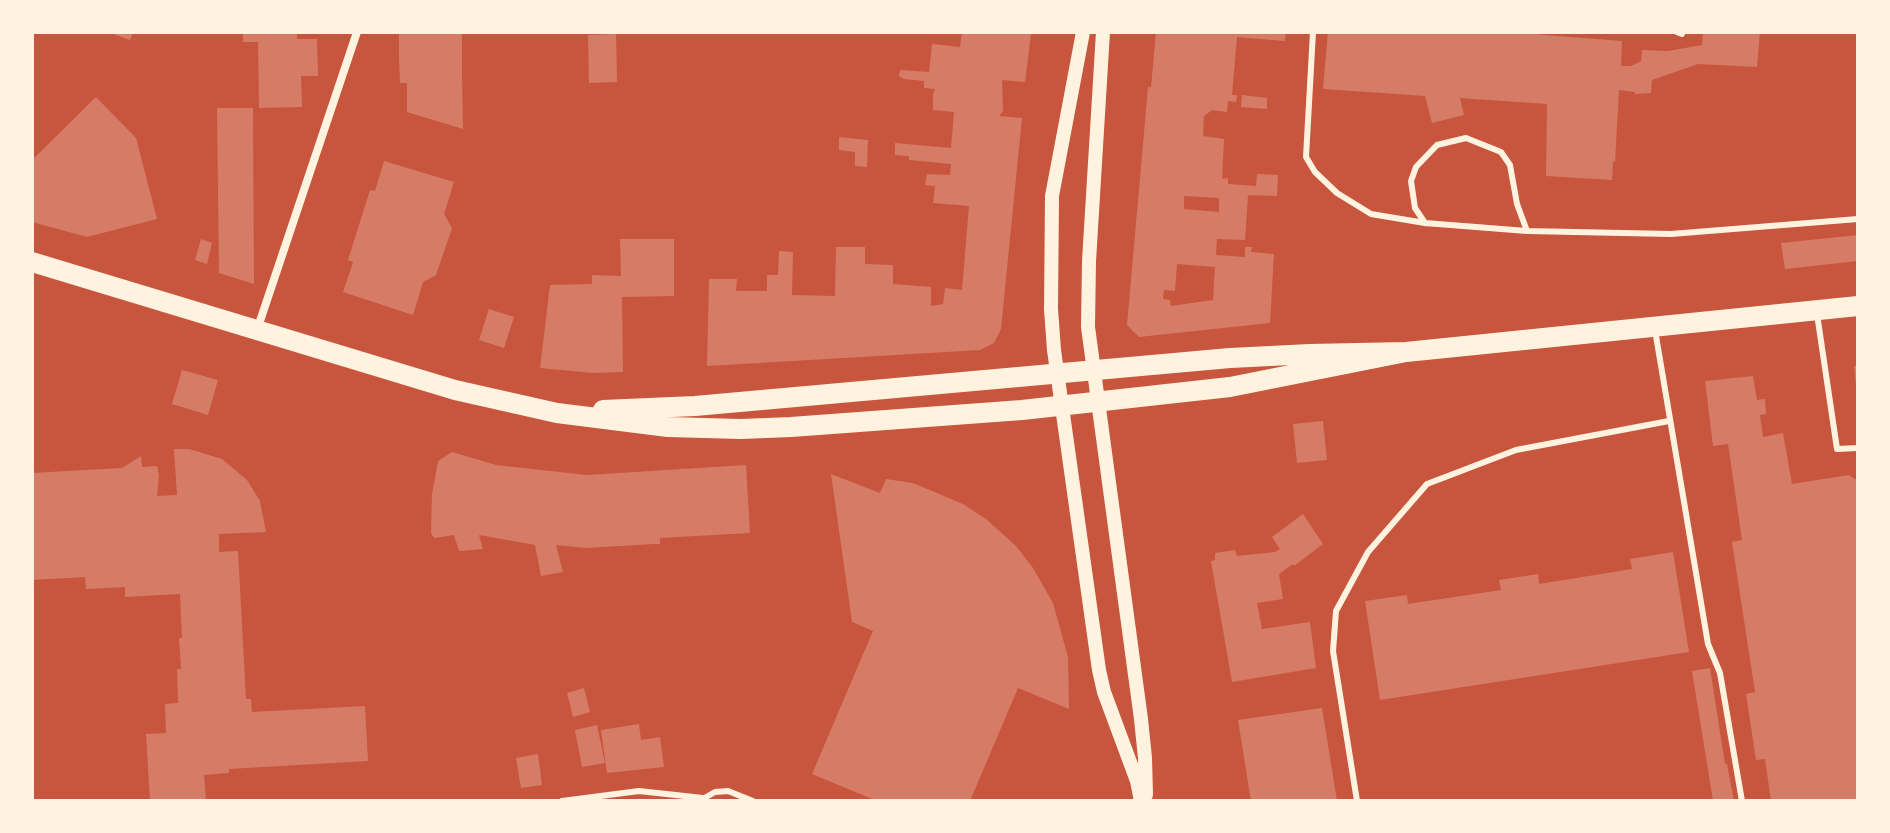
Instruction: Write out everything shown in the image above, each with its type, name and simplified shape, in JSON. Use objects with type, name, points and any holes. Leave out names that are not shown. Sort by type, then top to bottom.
[{"type":"main road","points":[[32,262],[455,390],[557,413],[668,427],[741,429],[1062,406],[1263,382],[1406,352]]},
{"type":"main road","points":[[557,413],[695,406],[1093,369],[1310,354],[1406,352],[1858,306]]},
{"type":"street","points":[[256,331],[357,32]]},
{"type":"street","points":[[1083,32],[1052,196],[1051,309],[1099,670],[1107,702],[1143,801]]},
{"type":"street","points":[[1103,32],[1087,306],[1097,402],[1143,732],[1143,801]]},
{"type":"lane","points":[[1313,32],[1306,157],[1315,172],[1337,193],[1371,214],[1425,223],[1527,231],[1671,234],[1858,219]]},
{"type":"lane","points":[[1425,223],[1411,196],[1411,181],[1416,167],[1437,145],[1466,138],[1501,152],[1510,165],[1517,204],[1527,231]]},
{"type":"lane","points":[[1816,310],[1837,449],[1858,448]]},
{"type":"lane","points":[[1655,326],[1708,644],[1720,673],[1742,801]]},
{"type":"lane","points":[[1357,801],[1333,651],[1336,611],[1368,552],[1427,484],[1516,450],[1669,421]]},
{"type":"lane","points":[[562,801],[639,791],[701,799],[728,791],[753,801]]},
{"type":"building","points":[[108,32],[133,32],[130,40]]},
{"type":"building","points":[[243,32],[297,32],[297,39],[317,39],[318,76],[301,76],[302,107],[259,108],[258,42],[243,42]]},
{"type":"building","points":[[462,32],[463,129],[407,112],[407,83],[400,83],[399,33]]},
{"type":"building","points":[[962,32],[1031,34],[1025,82],[1002,80],[1003,111],[999,116],[1022,118],[1001,329],[994,343],[980,350],[707,366],[709,279],[737,279],[736,291],[767,291],[767,275],[778,275],[779,251],[793,252],[792,295],[835,296],[836,247],[865,247],[865,264],[893,265],[893,284],[931,287],[931,306],[943,304],[945,288],[962,290],[969,206],[933,203],[935,186],[925,185],[927,174],[950,175],[951,164],[909,160],[909,156],[895,155],[895,143],[951,148],[954,112],[933,110],[935,89],[924,88],[924,81],[899,76],[900,70],[929,72],[932,44],[960,47]]},
{"type":"building","points":[[1156,32],[1286,32],[1285,41],[1237,37],[1232,95],[1237,95],[1236,102],[1228,101],[1227,112],[1212,110],[1204,116],[1203,136],[1224,139],[1222,179],[1228,178],[1228,184],[1256,186],[1257,174],[1278,175],[1277,196],[1248,195],[1245,240],[1217,239],[1216,255],[1245,257],[1245,247],[1252,247],[1251,252],[1274,254],[1270,323],[1139,337],[1127,325],[1148,87],[1151,87]],"holes":[[[1184,196],[1219,198],[1219,212],[1184,209]],[[1177,264],[1215,267],[1213,300],[1171,306],[1170,300],[1163,299],[1164,290],[1175,291]]]},
{"type":"building","points":[[1328,32],[1506,32],[1622,41],[1621,66],[1631,66],[1641,61],[1642,50],[1668,51],[1702,45],[1703,32],[1760,32],[1757,67],[1698,64],[1652,80],[1651,93],[1635,94],[1619,90],[1612,180],[1546,176],[1547,104],[1460,98],[1464,115],[1432,123],[1425,96],[1323,89]]},
{"type":"building","points":[[616,34],[617,82],[589,83],[588,35]]},
{"type":"building","points":[[1242,95],[1267,98],[1267,109],[1241,107]]},
{"type":"building","points":[[96,97],[136,138],[157,219],[87,237],[32,222],[32,160]]},
{"type":"building","points":[[217,108],[253,108],[254,284],[219,273]]},
{"type":"building","points":[[839,137],[868,140],[867,167],[855,166],[855,152],[839,150]]},
{"type":"building","points":[[384,161],[454,182],[444,214],[452,228],[436,275],[423,282],[413,315],[343,292],[353,262],[348,260],[370,190],[375,191]]},
{"type":"building","points":[[1858,235],[1858,261],[1785,269],[1781,243]]},
{"type":"building","points":[[201,239],[212,243],[207,264],[195,260]]},
{"type":"building","points":[[620,239],[674,239],[674,296],[622,297],[623,372],[593,373],[540,368],[550,285],[592,284],[592,275],[621,276]]},
{"type":"building","points":[[489,309],[514,317],[504,348],[479,340]]},
{"type":"building","points":[[1854,366],[1858,366],[1858,386],[1856,386]]},
{"type":"building","points":[[182,370],[218,380],[208,415],[172,404]]},
{"type":"building","points":[[1753,376],[1757,400],[1765,399],[1766,414],[1760,415],[1763,437],[1783,433],[1792,484],[1849,475],[1858,481],[1858,801],[1771,801],[1765,759],[1756,760],[1746,694],[1755,692],[1732,542],[1742,540],[1728,444],[1713,446],[1705,381]]},
{"type":"building","points":[[1323,421],[1327,460],[1297,463],[1293,424]]},
{"type":"building","points":[[174,449],[189,449],[222,459],[247,480],[260,501],[266,532],[219,534],[219,552],[238,551],[246,699],[251,699],[252,712],[365,706],[368,761],[229,769],[229,773],[204,775],[206,801],[150,801],[146,734],[166,733],[165,704],[178,703],[177,669],[181,669],[179,638],[182,638],[180,594],[125,597],[125,587],[86,589],[85,577],[32,580],[32,473],[122,468],[141,456],[142,467],[157,466],[157,496],[177,495]]},
{"type":"building","points":[[452,452],[496,465],[587,475],[746,465],[750,533],[660,538],[660,544],[586,548],[556,545],[563,572],[541,576],[535,545],[479,535],[483,549],[459,551],[454,535],[434,538],[431,533],[432,494],[438,461]]},
{"type":"building","points":[[831,474],[880,493],[886,479],[913,483],[963,504],[986,519],[1016,546],[1053,603],[1068,657],[1069,709],[1018,688],[970,801],[877,801],[812,774],[873,631],[852,622]]},
{"type":"building","points":[[1303,514],[1323,544],[1279,574],[1283,599],[1257,603],[1262,629],[1310,622],[1316,668],[1232,682],[1211,561],[1215,560],[1215,553],[1235,550],[1237,556],[1275,552],[1280,549],[1272,537]]},
{"type":"building","points":[[1673,552],[1689,652],[1380,700],[1365,601],[1407,595],[1408,604],[1501,590],[1499,580],[1538,574],[1539,584],[1632,569],[1630,559]]},
{"type":"building","points":[[1710,668],[1734,801],[1713,801],[1692,671]]},
{"type":"building","points":[[584,688],[590,712],[573,717],[567,693]]},
{"type":"building","points":[[1322,708],[1337,801],[1251,801],[1238,720]]},
{"type":"building","points":[[639,724],[641,740],[660,737],[664,767],[607,773],[601,730]]},
{"type":"building","points":[[597,725],[605,763],[582,767],[575,730]]},
{"type":"building","points":[[538,754],[542,785],[521,788],[516,758]]}]
